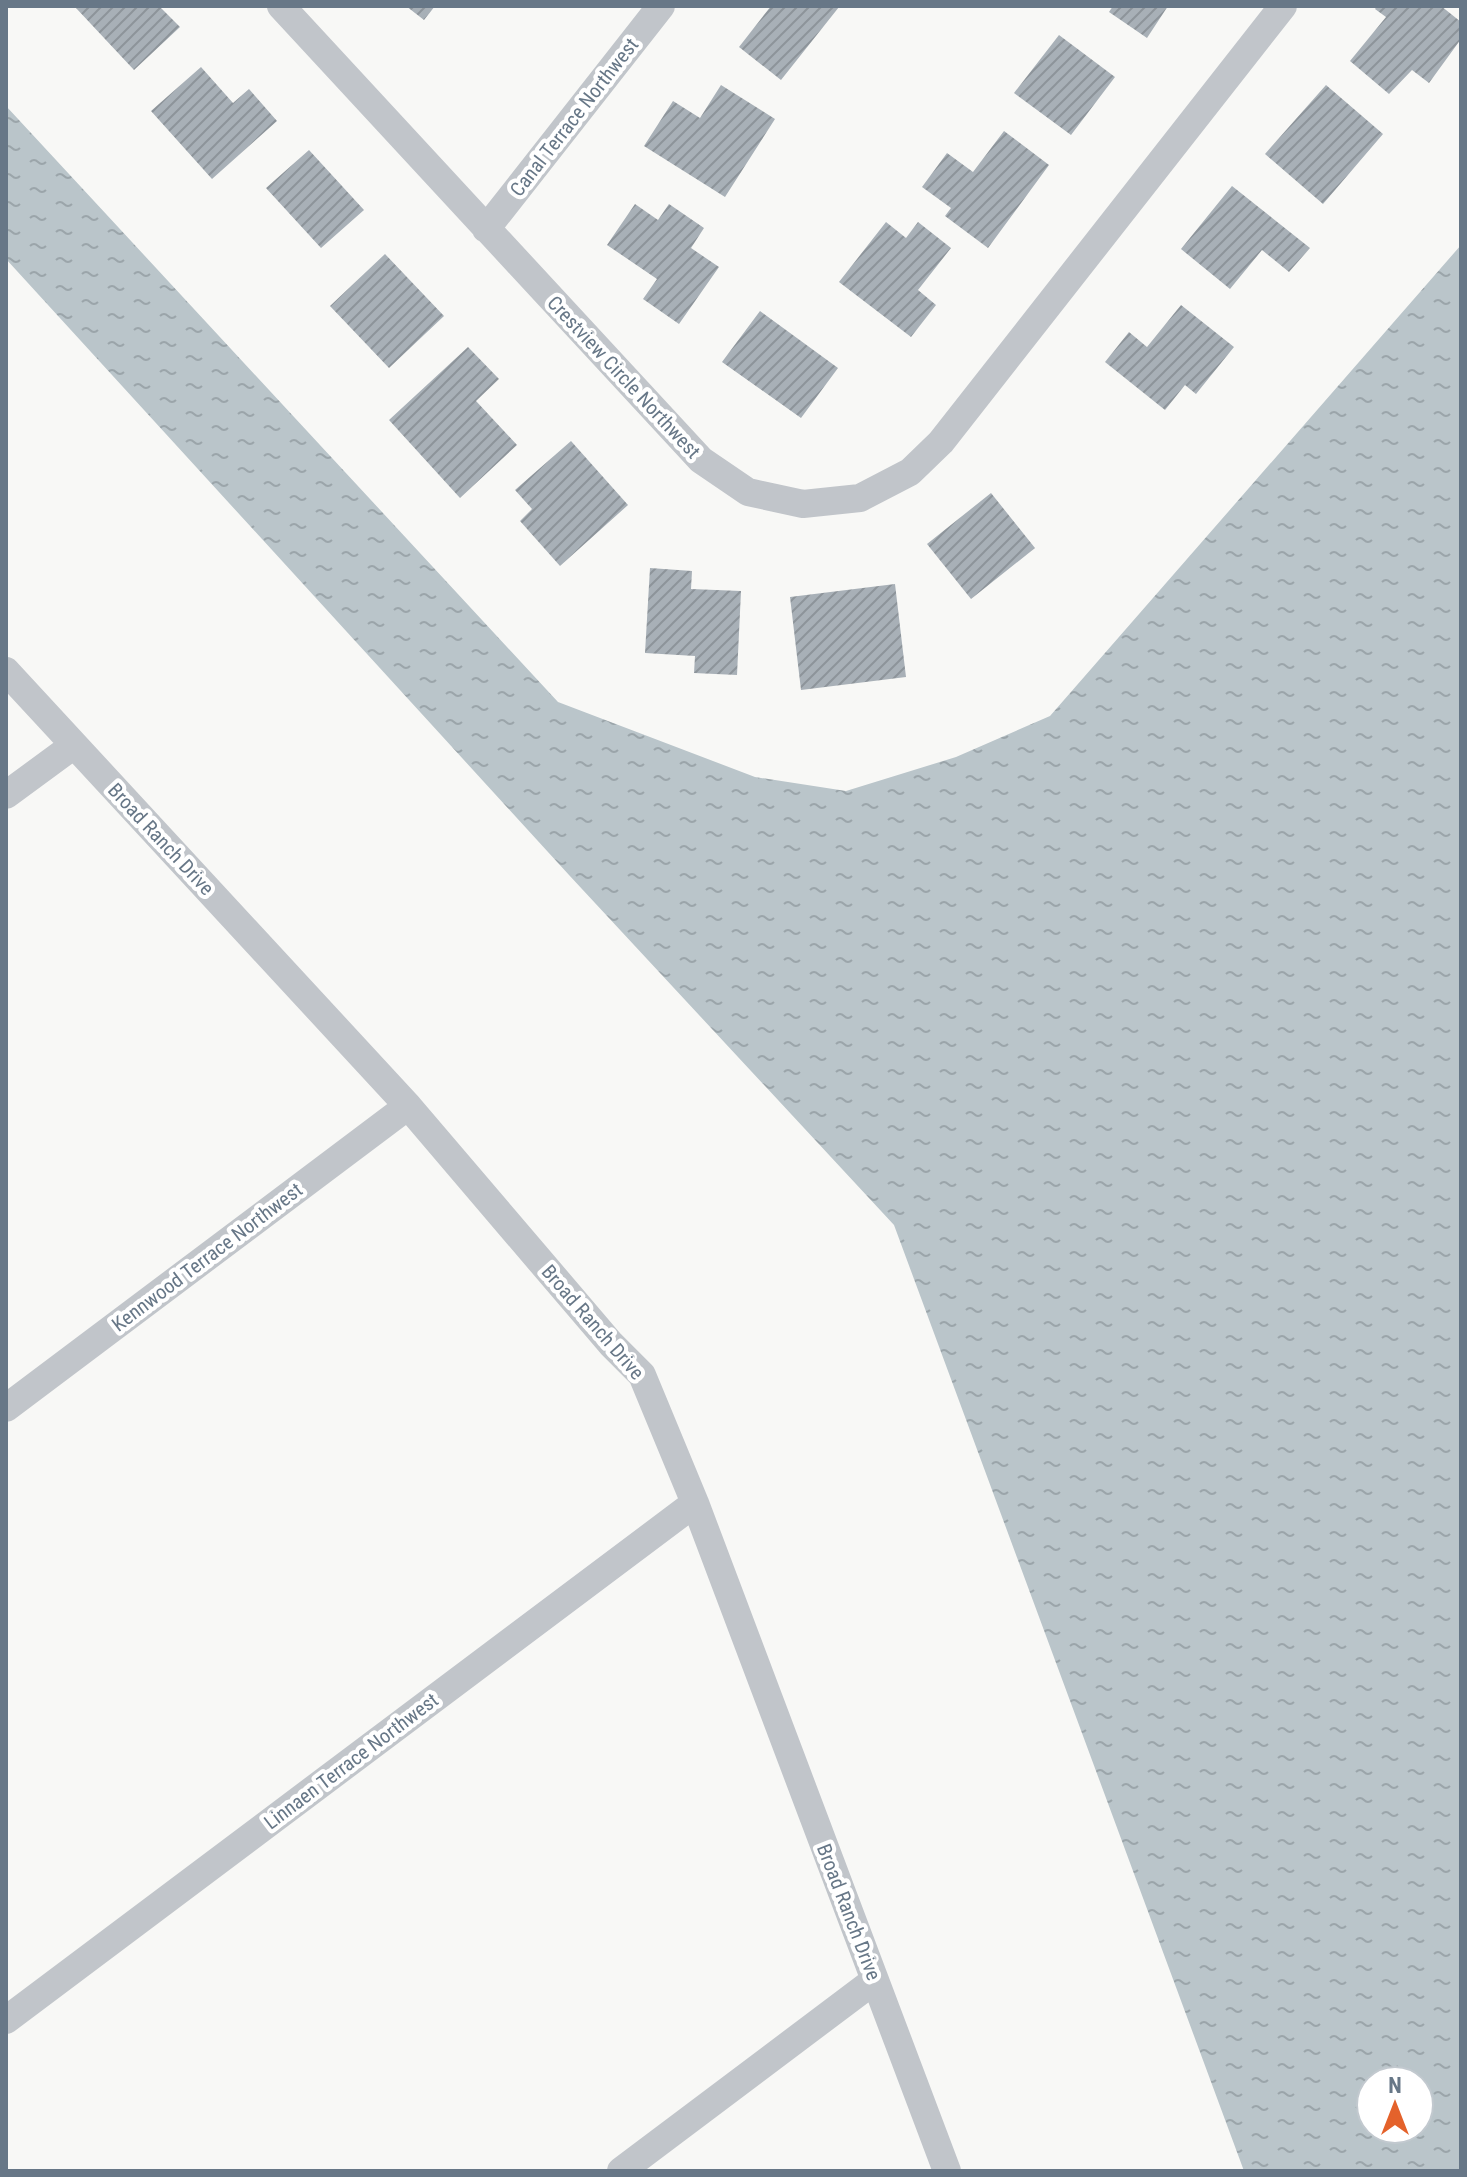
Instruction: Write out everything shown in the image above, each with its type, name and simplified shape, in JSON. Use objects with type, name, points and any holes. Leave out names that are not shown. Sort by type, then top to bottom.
[{"type":"street","name":"Crestview Circle Northwest","points":[[281,6],[701,460],[748,492],[803,504],[860,498],[910,472],[941,442],[1283,6]]},
{"type":"street","name":"Canal Terrace Northwest","points":[[486,229],[661,6]]},
{"type":"street","name":"Broad Ranch Drive","points":[[6,671],[408,1106],[611,1344],[642,1375],[695,1503],[947,2171]]},
{"type":"street","points":[[6,795],[74,745]]},
{"type":"street","name":"Kennwood Terrace Northwest","points":[[6,1408],[408,1106]]},
{"type":"street","name":"Linnaen Terrace Northwest","points":[[6,2020],[695,1503]]},
{"type":"street","points":[[621,2171],[875,1980]]},
{"type":"water","points":[[6,106],[558,702],[755,777],[846,791],[956,757],[1050,716],[1461,245],[1461,2171],[1244,2171],[894,1225],[569,875],[6,259]]},
{"type":"building","points":[[159,6],[180,27],[134,70],[76,8]]},
{"type":"building","points":[[406,6],[435,6],[424,20]]},
{"type":"building","points":[[771,6],[839,7],[781,80],[739,47]]},
{"type":"building","points":[[1113,6],[1168,6],[1147,38],[1109,12]]},
{"type":"building","points":[[1377,6],[1441,6],[1461,22],[1461,39],[1429,83],[1412,70],[1389,94],[1350,61],[1386,17],[1375,9]]},
{"type":"building","points":[[1059,35],[1115,77],[1071,135],[1014,93]]},
{"type":"building","points":[[201,67],[233,103],[249,89],[277,121],[212,179],[151,111]]},
{"type":"building","points":[[721,85],[775,119],[725,197],[644,146],[673,101],[700,118]]},
{"type":"building","points":[[1326,85],[1383,134],[1323,204],[1265,154]]},
{"type":"building","points":[[1004,131],[1049,165],[988,248],[945,216],[951,208],[922,187],[947,153],[973,172]]},
{"type":"building","points":[[309,150],[364,210],[321,248],[266,188]]},
{"type":"building","points":[[1232,186],[1310,248],[1289,272],[1262,250],[1230,289],[1181,249]]},
{"type":"building","points":[[635,204],[658,220],[669,204],[704,228],[691,248],[719,267],[679,324],[643,299],[657,279],[607,245]]},
{"type":"building","points":[[886,222],[906,238],[918,222],[951,248],[918,290],[936,305],[911,337],[839,282]]},
{"type":"building","points":[[385,254],[444,316],[389,368],[330,306]]},
{"type":"building","points":[[1181,305],[1234,347],[1196,394],[1185,385],[1165,410],[1105,362],[1129,332],[1147,347]]},
{"type":"building","points":[[760,311],[838,368],[801,418],[722,362]]},
{"type":"building","points":[[468,347],[499,379],[476,401],[517,445],[460,498],[389,420]]},
{"type":"building","points":[[571,441],[628,505],[560,566],[520,521],[532,509],[515,490]]},
{"type":"building","points":[[991,493],[1035,548],[971,599],[927,544]]},
{"type":"building","points":[[650,568],[692,571],[691,589],[741,591],[737,675],[694,673],[695,656],[645,653]]},
{"type":"building","points":[[895,584],[906,677],[801,690],[790,597]]}]
